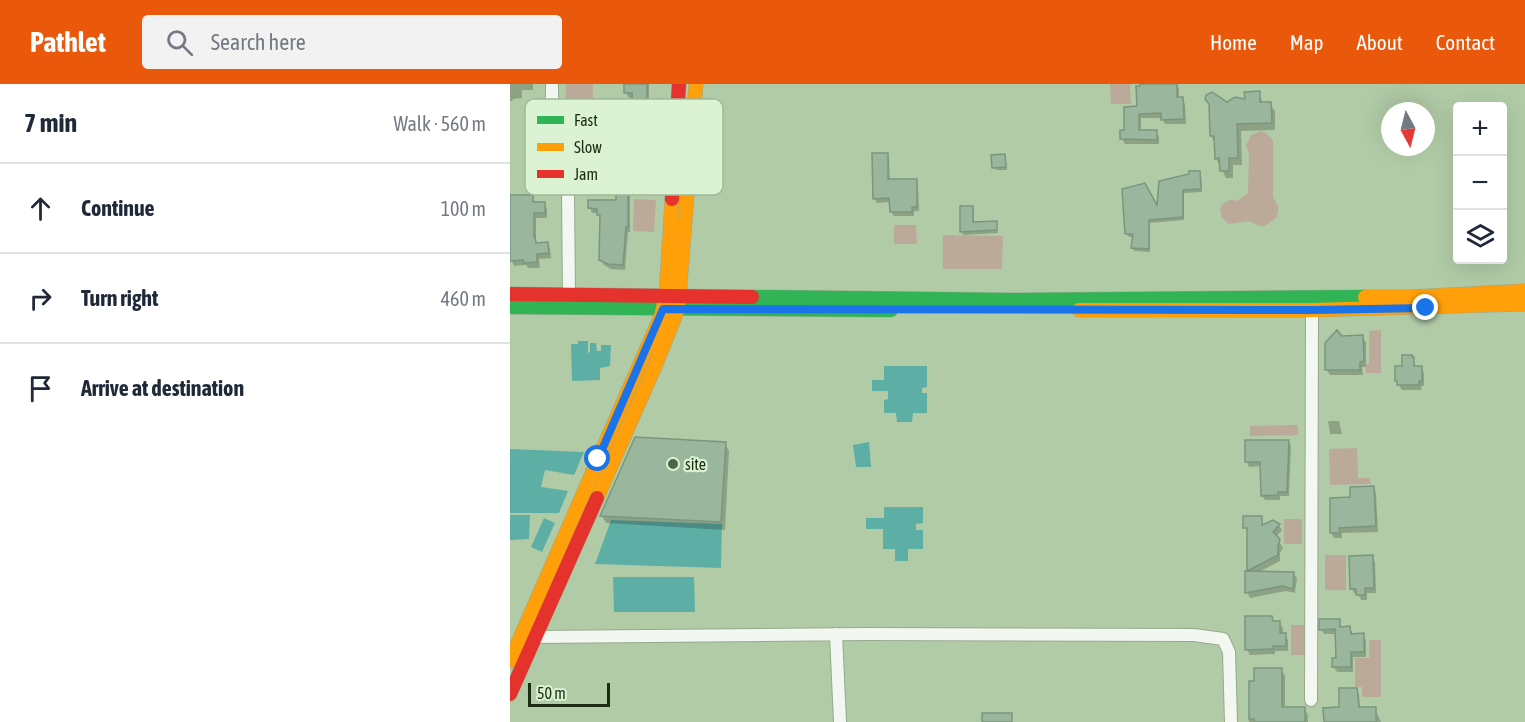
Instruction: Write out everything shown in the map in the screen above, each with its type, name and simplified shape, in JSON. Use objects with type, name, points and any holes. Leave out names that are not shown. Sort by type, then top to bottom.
[{"type":"main road","points":[[678,99],[679,84]]},
{"type":"main road","points":[[694,99],[696,84]]},
{"type":"main road","points":[[510,661],[671,302],[675,195]]},
{"type":"main road","points":[[510,694],[656,364],[671,302],[683,195]]},
{"type":"main road","points":[[510,307],[671,302],[1410,297],[1525,291]]},
{"type":"main road","points":[[510,294],[568,295],[671,302],[1312,310],[1525,304]]},
{"type":"street","points":[[568,195],[568,295]]},
{"type":"street","points":[[1311,700],[1312,310]]},
{"type":"street","points":[[836,634],[840,722]]},
{"type":"street","points":[[536,637],[1194,634],[1223,639],[1228,652],[1230,722]]},
{"type":"shaded area","points":[[566,84],[593,84],[593,99],[565,99]]},
{"type":"shaded area","points":[[1110,84],[1130,84],[1131,104],[1111,104]]},
{"type":"shaded area","points":[[1261,131],[1273,140],[1273,197],[1278,206],[1276,218],[1265,226],[1249,221],[1229,224],[1222,218],[1220,209],[1227,201],[1237,201],[1248,193],[1249,154],[1246,145],[1251,135]]},
{"type":"shaded area","points":[[634,199],[656,200],[654,232],[633,231]]},
{"type":"shaded area","points":[[894,225],[916,225],[917,244],[894,244]]},
{"type":"shaded area","points":[[943,235],[1003,236],[1002,269],[943,269]]},
{"type":"shaded area","points":[[1381,330],[1381,373],[1366,373],[1366,364],[1369,364],[1369,331]]},
{"type":"shaded area","points":[[1298,425],[1298,435],[1250,436],[1250,426]]},
{"type":"shaded area","points":[[1357,448],[1358,478],[1370,478],[1371,484],[1330,485],[1329,449]]},
{"type":"shaded area","points":[[1284,519],[1302,519],[1302,544],[1284,544]]},
{"type":"shaded area","points":[[1325,555],[1346,555],[1346,590],[1325,590]]},
{"type":"shaded area","points":[[1291,625],[1306,625],[1306,655],[1291,655]]},
{"type":"shaded area","points":[[1369,640],[1381,640],[1381,697],[1362,697],[1362,687],[1355,687],[1355,658],[1369,658]]},
{"type":"water","points":[[578,341],[588,341],[588,353],[590,343],[596,343],[597,351],[601,351],[601,345],[611,345],[610,366],[600,368],[600,380],[572,381],[571,344],[578,344]]},
{"type":"water","points":[[884,366],[927,366],[927,387],[922,388],[922,393],[927,393],[927,413],[913,413],[912,422],[897,422],[896,413],[884,413],[884,400],[888,399],[888,391],[872,391],[872,380],[884,380]]},
{"type":"water","points":[[869,442],[871,467],[856,467],[853,445]]},
{"type":"water","points":[[510,449],[584,452],[574,475],[545,470],[541,487],[568,491],[559,513],[510,513]]},
{"type":"water","points":[[884,507],[923,507],[923,523],[916,524],[916,530],[923,530],[923,549],[908,549],[908,561],[895,561],[895,549],[883,549],[883,529],[866,529],[866,518],[884,518]]},
{"type":"water","points":[[510,515],[530,515],[529,539],[510,540]]},
{"type":"water","points":[[544,518],[555,523],[542,552],[531,547]]},
{"type":"water","points":[[611,520],[722,524],[721,568],[595,564]]},
{"type":"water","points":[[613,577],[694,577],[695,612],[614,612]]},
{"type":"building","points":[[624,84],[647,84],[647,99],[632,99],[632,93],[624,93]]},
{"type":"building","points":[[1140,84],[1177,84],[1177,97],[1183,97],[1184,119],[1161,120],[1161,113],[1139,114],[1139,130],[1157,130],[1157,140],[1120,139],[1120,130],[1124,130],[1124,107],[1137,106],[1136,86]]},
{"type":"building","points":[[1260,91],[1260,102],[1271,102],[1272,123],[1237,124],[1238,158],[1229,158],[1229,171],[1220,171],[1219,158],[1215,159],[1214,136],[1210,136],[1209,104],[1205,99],[1206,95],[1212,92],[1227,102],[1235,97],[1245,99],[1244,92]]},
{"type":"building","points":[[872,153],[888,153],[888,179],[917,179],[917,207],[912,207],[912,212],[890,212],[889,198],[873,199]]},
{"type":"building","points":[[1005,154],[1006,167],[992,168],[991,155]]},
{"type":"building","points":[[1189,171],[1200,171],[1201,189],[1183,190],[1183,217],[1149,220],[1149,249],[1131,248],[1133,234],[1125,234],[1122,189],[1145,183],[1157,205],[1159,181],[1189,174]]},
{"type":"building","points":[[510,195],[533,195],[533,202],[545,202],[545,213],[534,213],[534,237],[536,243],[548,242],[549,253],[537,254],[537,262],[510,261]]},
{"type":"building","points":[[616,195],[628,195],[628,227],[626,227],[623,265],[608,264],[599,260],[600,215],[597,215],[597,209],[588,208],[588,200],[616,200]]},
{"type":"building","points":[[960,206],[973,206],[973,222],[997,221],[997,230],[960,232]]},
{"type":"building","points":[[1337,330],[1342,336],[1363,335],[1364,361],[1360,362],[1360,370],[1325,370],[1325,343]]},
{"type":"building","points":[[1402,355],[1412,355],[1414,366],[1422,366],[1422,381],[1419,381],[1419,385],[1397,385],[1395,366],[1402,366]]},
{"type":"building","name":"site","points":[[635,437],[726,442],[721,522],[600,516]]},
{"type":"building","points":[[1245,440],[1289,440],[1287,492],[1261,496],[1260,462],[1245,462]]},
{"type":"building","points":[[1374,486],[1376,526],[1339,528],[1340,533],[1330,533],[1330,498],[1350,497],[1350,487]]},
{"type":"building","points":[[1243,516],[1262,516],[1262,525],[1273,520],[1280,524],[1273,532],[1280,539],[1278,555],[1247,571],[1247,528],[1243,528]]},
{"type":"building","points":[[1373,555],[1374,588],[1365,588],[1365,595],[1356,595],[1356,589],[1350,589],[1349,556]]},
{"type":"building","points":[[1245,571],[1294,572],[1293,589],[1282,586],[1245,593]]},
{"type":"building","points":[[1245,616],[1272,616],[1273,621],[1280,621],[1280,633],[1286,633],[1286,646],[1245,650]]},
{"type":"building","points":[[1319,619],[1340,619],[1340,627],[1350,626],[1351,634],[1364,633],[1364,652],[1351,652],[1351,667],[1332,667],[1332,658],[1336,658],[1335,629],[1319,630]]},
{"type":"building","points":[[1254,668],[1282,668],[1282,707],[1305,707],[1305,722],[1254,722],[1254,719],[1249,719],[1249,681],[1254,681]]},
{"type":"building","points":[[1339,688],[1357,688],[1359,707],[1376,707],[1376,722],[1324,722],[1323,708],[1339,707]]},
{"type":"building","points":[[982,713],[1012,713],[1012,722],[982,722]]},
{"type":"traffic: fast","points":[[752,297],[1011,300],[1365,297]]},
{"type":"traffic: fast","points":[[510,307],[891,310]]},
{"type":"traffic: slow","points":[[695,99],[696,84]]},
{"type":"traffic: slow","points":[[597,498],[678,309],[687,195]]},
{"type":"traffic: slow","points":[[510,661],[661,316],[666,296],[672,199]]},
{"type":"traffic: slow","points":[[1365,297],[1525,291]]},
{"type":"traffic: slow","points":[[1079,310],[1312,310],[1525,304]]},
{"type":"traffic: jam","points":[[678,99],[679,84]]},
{"type":"traffic: jam","points":[[672,195],[672,199]]},
{"type":"traffic: jam","points":[[510,294],[752,297]]},
{"type":"traffic: jam","points":[[510,694],[597,498]]},
{"type":"place","name":"site","points":[[673,464]]},
{"type":"route","points":[[598,459],[663,309],[1312,310],[1426,308]]}]
